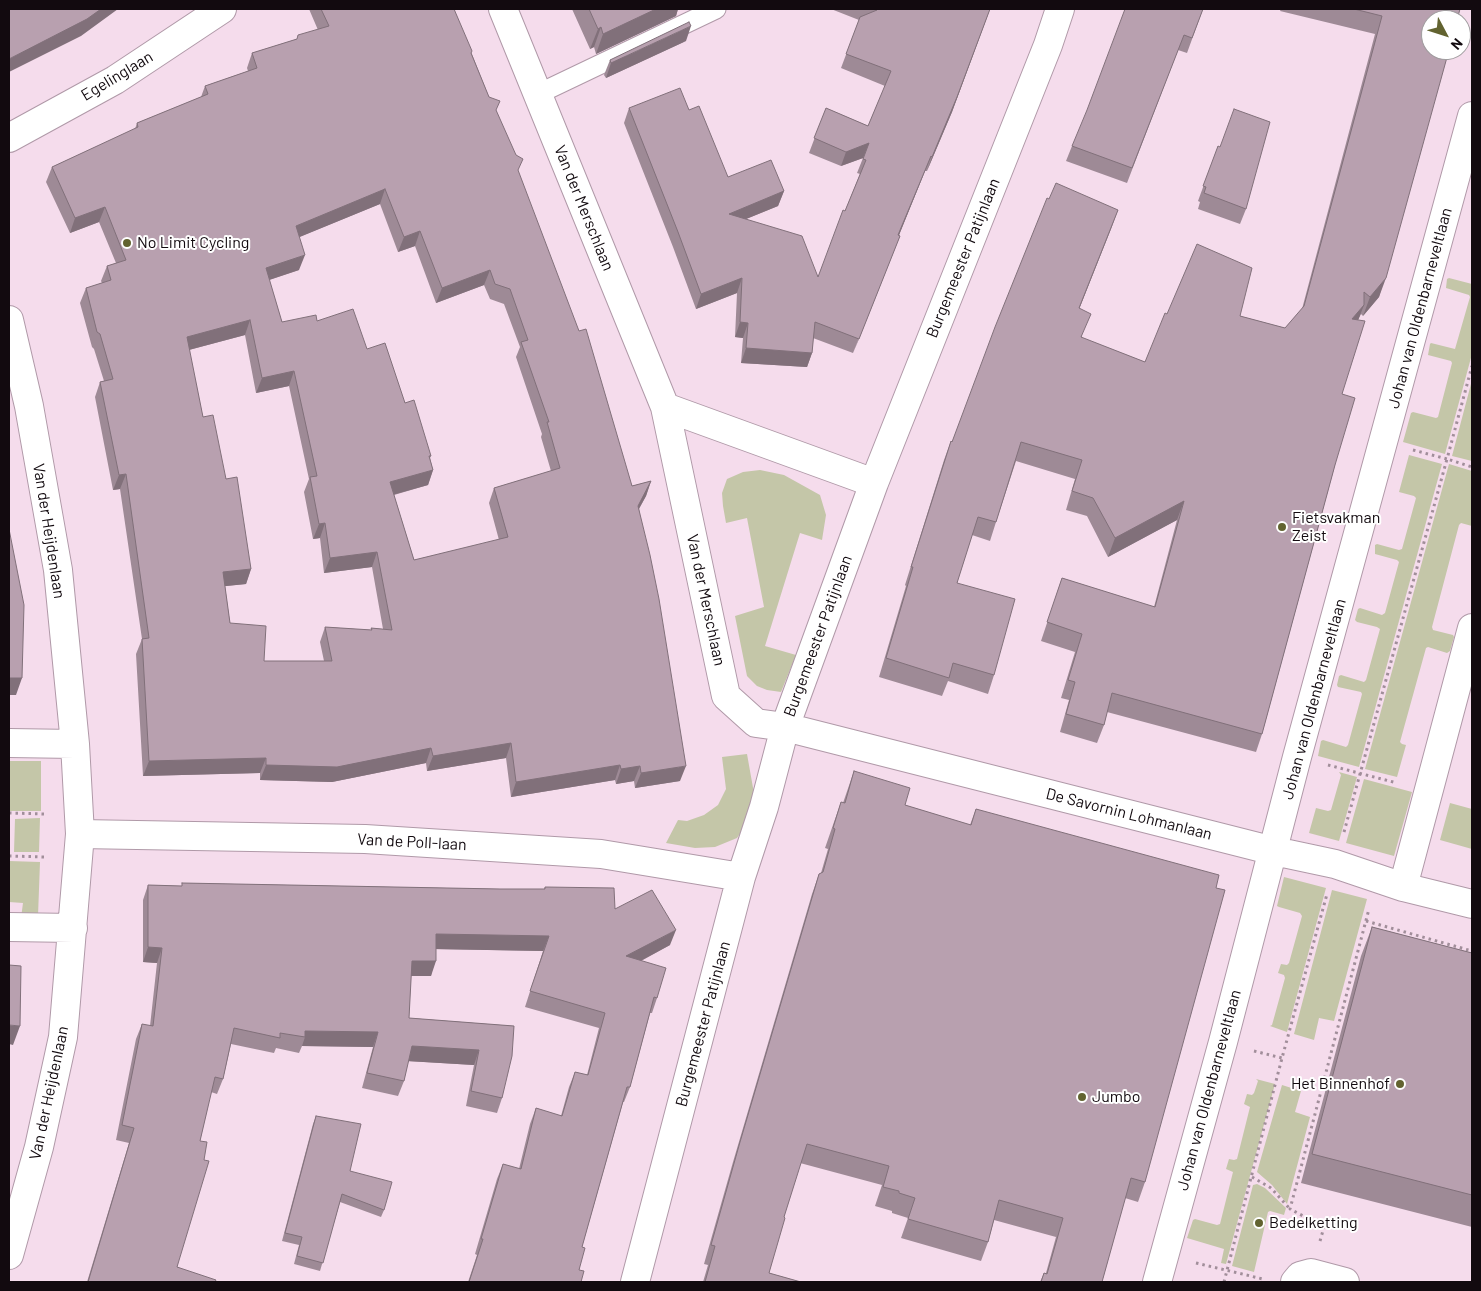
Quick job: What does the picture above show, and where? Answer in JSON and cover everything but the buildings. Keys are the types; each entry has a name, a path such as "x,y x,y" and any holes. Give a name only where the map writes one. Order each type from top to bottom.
{"street":[{"name":"Egelinglaan","path":"9,138 115,80 222,9"},
{"name":"Van der Merschlaan","path":"503,9 665,406 726,696 756,723 785,727"},
{"name":"Burgemeester Patijnlaan","path":"634,1282 741,877 764,807 785,727 874,483 1048,45 1060,9"},
{"name":"Johan van Oldenbarneveltlaan","path":"1157,1282 1221,1052 1297,757 1472,116"},
{"name":"Van der Heijdenlaan","path":"9,320 29,406 58,570 75,744 80,834 63,1037 39,1147 9,1255"},
{"path":"665,406 874,483"},
{"path":"1403,887 1472,628"},
{"name":"De Savornin Lohmanlaan","path":"785,727 1274,851 1335,864 1403,887 1472,904"},
{"path":"9,743 75,744"},
{"name":"Van de Poll-laan","path":"80,834 365,839 601,854 741,877"},
{"path":"9,927 73,928"},
{"path":"1292,1278 1345,1282"}],"lane":[{"path":"538,94 716,9"}],"path":[{"path":"1447,459 1472,366"},
{"path":"1297,757 1410,787 1430,788"},
{"path":"9,813 49,814"},
{"path":"9,856 47,857"},
{"path":"1290,1209 1374,890 1403,887"},
{"path":"1366,921 1472,951"},
{"path":"1164,1256 1292,1278 1324,1227 1290,1209 1271,1188 1252,1177"}],"green space":[{"path":"1447,279 1472,284 1472,354 1445,454 1403,442 1411,413 1438,417 1452,363 1451,361 1428,355 1430,344 1455,349 1470,297 1469,295 1446,288"},
{"path":"1472,380 1472,461 1452,456"},
{"path":"1409,455 1442,464 1359,767 1318,756 1321,741 1323,740 1346,747 1348,745 1362,694 1361,692 1338,687 1337,685 1341,675 1364,682 1366,680 1380,629 1355,620 1360,608 1382,615 1385,613 1399,562 1375,554 1375,545 1402,549 1416,498 1399,492"},
{"path":"1449,464 1472,471 1472,526 1461,523 1459,525 1432,627 1433,630 1453,635 1454,637 1450,651 1447,653 1426,648 1400,742 1406,745 1397,777 1365,769"},
{"path":"760,470 784,475 820,495 826,515 822,540 800,533 765,646 796,655 781,692 757,686 747,676 735,616 764,607 747,518 726,523 723,506 722,493 727,479 743,472"},
{"path":"747,754 755,799 750,819 737,838 715,847 695,848 666,843 678,820 687,821 704,815 718,805 726,789 722,757"},
{"path":"9,761 41,761 41,811 9,811"},
{"path":"1339,772 1357,777 1339,841 1309,833 1316,808 1331,810 1341,775"},
{"path":"1364,779 1412,792 1394,856 1346,843"},
{"path":"1450,803 1472,809 1472,849 1440,840"},
{"path":"40,818 39,852 14,852 15,819"},
{"path":"9,861 40,862 38,916 21,918 23,903 9,902"},
{"path":"1284,877 1326,888 1287,1032 1270,1026 1272,1025 1285,978 1284,975 1278,973 1281,964 1287,965 1289,963 1302,916 1300,913 1277,906"},
{"path":"1332,890 1367,899 1334,1021 1319,1018 1314,1040 1294,1034"},
{"path":"1256,1079 1275,1084 1226,1264 1221,1263 1224,1249 1187,1238 1195,1219 1217,1225 1220,1224 1233,1172 1226,1169 1229,1159 1237,1159 1250,1107 1244,1104 1247,1094 1252,1095 1254,1093 1258,1081"},
{"path":"1282,1085 1301,1091 1295,1112 1310,1117 1287,1204 1272,1185 1257,1172"},
{"path":"1257,1184 1265,1188 1286,1208 1284,1215 1268,1212 1254,1272 1232,1266 1253,1185"}],"place":[{"name":"No Limit Cycling","path":"127,243"},
{"name":"Fietsvakman Zeist","path":"1282,527"},
{"name":"Het Binnenhof","path":"1400,1084"},
{"name":"Jumbo","path":"1082,1097"},
{"name":"Bedelketting","path":"1259,1223"}]}
